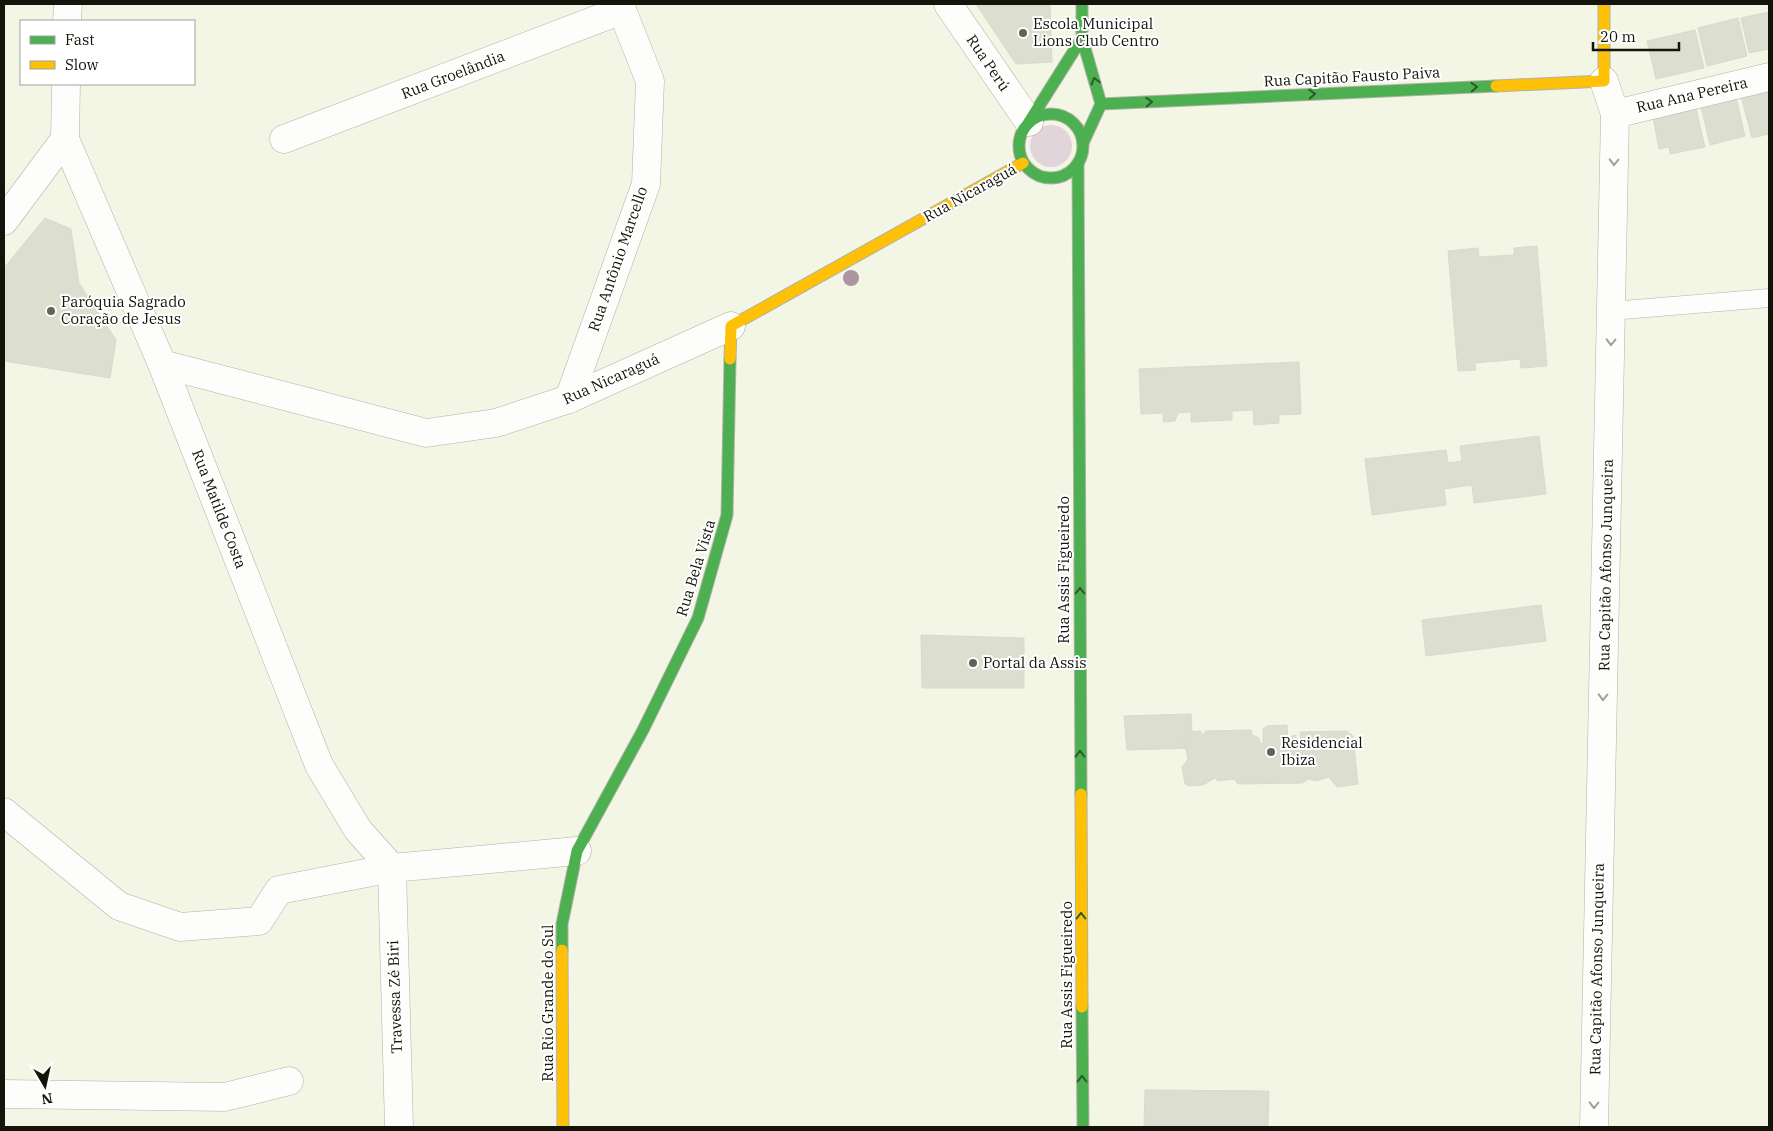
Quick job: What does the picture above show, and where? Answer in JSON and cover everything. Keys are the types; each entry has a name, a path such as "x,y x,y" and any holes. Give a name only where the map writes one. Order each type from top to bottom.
{"street":[{"path":"66,20 68,4"},
{"name":"Rua Perú","path":"948,4 1029,122"},
{"path":"1082,4 1082,38 1101,104 1083,143"},
{"name":"Rua Capitão Afonso Junqueira","path":"1594,1127 1615,114 1604,81 1604,4"},
{"name":"Rua Groelândia","path":"284,139 618,7"},
{"name":"Rua Antônio Marcello","path":"569,399 646,184 650,81 618,7"},
{"path":"1029,122 1047,114 1058,114 1067,118 1081,133 1083,143 1082,154 1072,170 1064,176 1046,178 1029,170 1023,163 1019,153 1019,142 1022,131 1082,38"},
{"name":"Rua Ana Pereira","path":"1615,114 1769,77"},
{"name":"Rua Capitão Fausto Paiva","path":"1101,104 1604,81"},
{"path":"4,221 65,139 66,85"},
{"name":"Rua Matilde Costa","path":"65,139 162,364 320,766 358,830 392,868"},
{"name":"Rua Nicaraguá","path":"162,364 426,433 496,423 569,399 731,326 1023,163"},
{"name":"Rua Assis Figueiredo","path":"1078,163 1082,1127"},
{"name":"Rua Bela Vista","path":"577,851 643,730 701,609 727,515 731,326"},
{"path":"4,812 119,906 180,927 259,921 279,890 392,868 577,851"},
{"name":"Rua Rio Grande do Sul","path":"563,1127 562,924 577,851"},
{"name":"Travessa Zé Biri","path":"392,868 399,1127"},
{"path":"4,1094 225,1097 289,1081"}],"lane":[{"path":"1611,311 1769,298"}],"shaded area":[{"path":"1047,125 1055,125 1066,131 1072,146 1066,161 1055,167 1047,167 1036,161 1030,150 1030,142 1036,131"}],"building":[{"name":"Escola Municipal Lions Club Centro","path":"976,4 1050,4 1052,62 1016,64"},
{"path":"1769,12 1769,49 1749,53 1741,18"},
{"path":"1738,18 1747,56 1707,66 1698,28"},
{"path":"1695,30 1704,68 1656,79 1647,41"},
{"path":"1769,89 1769,134 1752,138 1741,96"},
{"path":"1736,97 1745,136 1710,145 1701,106"},
{"path":"1696,108 1705,147 1670,154 1669,147 1659,149 1653,117"},
{"name":"Paróquia Sagrado Coração de Jesus","path":"45,218 71,229 79,283 116,340 110,378 4,361 4,268"},
{"path":"1537,246 1547,366 1521,368 1520,359 1475,363 1476,370 1458,371 1448,251 1478,248 1479,257 1514,255 1514,248"},
{"path":"1299,362 1301,414 1279,415 1279,423 1254,425 1253,410 1232,411 1232,420 1191,422 1191,412 1178,413 1175,421 1163,422 1163,413 1141,414 1139,369"},
{"path":"1539,436 1546,494 1474,503 1472,485 1444,489 1446,505 1372,515 1365,459 1446,450 1448,463 1462,461 1460,446"},
{"path":"1541,605 1546,641 1426,656 1422,620"},
{"name":"Portal da Assis","path":"921,635 1024,638 1024,688 922,688"},
{"path":"1191,714 1193,748 1127,750 1124,716"},
{"name":"Residencial Ibiza","path":"1287,725 1288,741 1292,736 1296,735 1295,745 1298,745 1301,740 1300,732 1347,731 1353,736 1358,784 1337,787 1329,777 1317,781 1309,779 1302,783 1238,784 1234,779 1218,781 1215,778 1203,785 1189,786 1185,784 1182,767 1188,759 1183,736 1189,732 1200,731 1203,735 1206,731 1251,730 1252,735 1259,738 1260,743 1263,744 1263,729 1267,726"},
{"path":"1145,1090 1269,1091 1268,1127 1144,1127"}],"traffic: fast":[{"path":"1082,4 1082,38"},
{"path":"1029,122 1082,38 1101,104 1083,143"},
{"path":"1101,104 1496,86"},
{"path":"1051,114 1063,116 1074,123 1081,134 1083,146 1081,158 1074,169 1063,176 1051,178 1039,176 1028,169 1021,158 1019,146 1021,134 1028,123 1039,116 1051,114"},
{"path":"1078,163 1081,794"},
{"path":"562,950 562,924 577,851 643,730 698,618 727,515 730,359"},
{"path":"1082,1007 1083,1127"}],"traffic: slow":[{"path":"1496,86 1604,81 1604,4"},
{"path":"730,359 731,326 1023,163"},
{"path":"1081,794 1082,1007"},
{"path":"562,950 563,1127"}],"place":[{"name":"Escola Municipal Lions Club Centro","path":"1023,33"},
{"name":"Paróquia Sagrado Coração de Jesus","path":"51,311"},
{"name":"Portal da Assis","path":"973,663"},
{"name":"Residencial Ibiza","path":"1271,752"}]}
